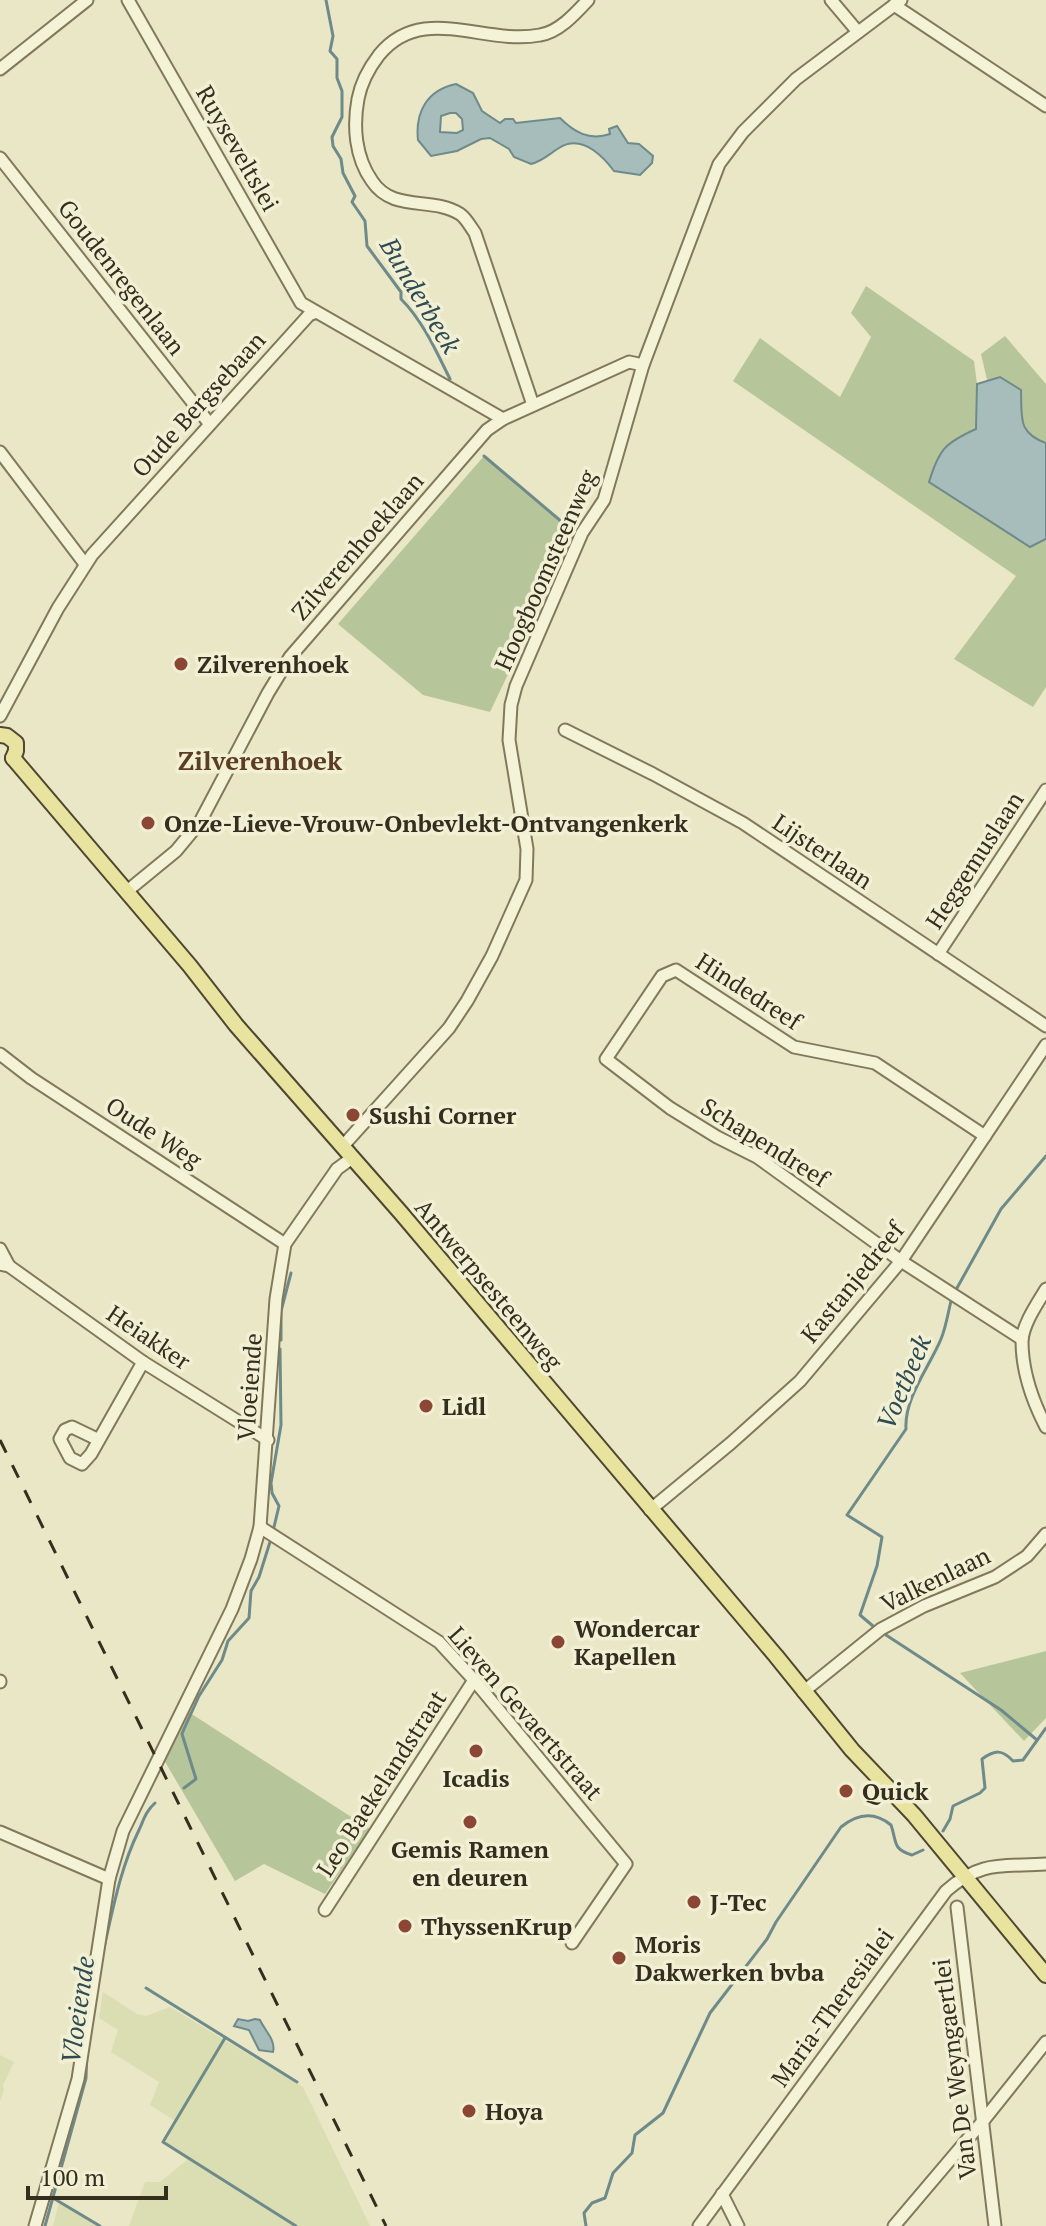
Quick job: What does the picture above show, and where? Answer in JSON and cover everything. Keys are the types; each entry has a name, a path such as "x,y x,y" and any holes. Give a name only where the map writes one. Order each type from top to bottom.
{"main road":[{"name":"Antwerpsesteenweg","path":"2,735 11,737 16,743 16,751 6,760 126,892 236,1025 776,1656 803,1692 933,1838 1046,1975"}],"street":[{"path":"0,69 87,0"},
{"name":"Ruyseveltslei","path":"128,0 301,303 314,313"},
{"path":"588,0 559,27 543,35 522,37 430,28 412,30 388,44 369,67 359,93 354,119 357,142 364,167 385,195 402,202 451,210 463,216 475,233 533,405 629,362 643,365"},
{"path":"831,0 858,32"},
{"path":"897,3 1046,106"},
{"name":"Hoogboomsteenweg","path":"347,1152 449,1028 492,956 526,880 527,849 509,740 511,705 519,676 582,533 604,500 643,365 719,164 743,132 796,79 897,3"},
{"name":"Goudenregenlaan","path":"0,158 209,423"},
{"path":"314,313 503,419"},
{"name":"Oude Bergsebaan","path":"2,735 2,714 85,564 209,423 314,313"},
{"name":"Zilverenhoeklaan","path":"126,892 176,851 200,822 290,657 487,430 533,405"},
{"path":"0,452 85,564"},
{"name":"Lijsterlaan","path":"565,730 743,823 1046,1026"},
{"name":"Heggemuslaan","path":"938,954 1046,790"},
{"name":"Hindedreef","path":"606,1059 662,976 676,970 794,1047 875,1063 985,1136"},
{"name":"Kastanjedreef","path":"650,1510 800,1381 901,1261 1046,1045"},
{"name":"Oude Weg","path":"0,1054 31,1078 285,1244"},
{"name":"Schapendreef","path":"606,1059 681,1115 757,1157 901,1261 1022,1339"},
{"name":"Vloeiende","path":"35,2226 78,2079 109,1879 123,1831 232,1609 260,1527 276,1299 285,1244 347,1152"},
{"name":"Heiakker","path":"0,1249 4,1265 143,1362 268,1440"},
{"path":"1046,1289 1022,1339 1032,1399 1046,1427"},
{"path":"99,1440 143,1362"},
{"name":"Lieven Gevaertstraat","path":"260,1527 439,1642 626,1864 572,1943"},
{"name":"Valkenlaan","path":"803,1692 881,1629 924,1606 995,1577 1027,1556 1046,1534"},
{"name":"Leo Baekelandstraat","path":"325,1910 474,1680"},
{"path":"0,1832 109,1879"},
{"path":"963,1876 980,1868 1046,1864"},
{"name":"Maria-Theresialei","path":"699,2226 895,1957 946,1891 963,1876"},
{"name":"Van De Weyngaertlei","path":"957,1907 995,2226"},
{"path":"894,2226 1046,2042"},
{"path":"722,2194 738,2226"}],"green space":[{"path":"866,286 974,361 976,429 959,437 1030,547 1046,539 1046,687 1033,707 954,659 1016,576 733,381 760,338 840,397 871,337 851,313"},
{"path":"1005,336 1046,384 1046,443 1032,439 1014,401 988,384 981,354"},
{"path":"484,456 575,533 490,712 423,695 338,624"},
{"path":"1046,1651 1046,1718 1024,1741 960,1673"},
{"path":"187,1711 370,1829 325,1894 264,1864 235,1881 164,1760"},
{"path":"103,1992 137,2014 146,2016 170,2007 303,2087 370,2226 129,2226 145,2182 160,2182 187,2160 165,2141 177,2122 150,2105 159,2082 111,2052 118,2030 99,2018"},
{"path":"0,2055 14,2062 3,2085 0,2101"},
{"path":"59,2202 100,2226 53,2226"}],"water":[{"path":"456,84 473,93 482,111 500,123 505,119 513,119 516,123 560,118 576,131 589,136 610,134 609,129 617,126 628,143 639,144 653,156 652,163 640,175 614,171 597,153 575,143 567,144 531,164 514,157 509,149 490,138 457,151 431,156 418,140 419,120 430,97","holes":["456,113 462,119 463,130 457,133 440,132 441,116"]},
{"path":"1000,377 1021,390 1026,429 1046,443 1046,539 1030,547 929,482 945,448 976,429 977,384"},
{"path":"238,2019 260,2020 270,2036 273,2052 259,2050 249,2030 234,2026"}],"waterway":[{"name":"Bunderbeek","path":"326,0 333,36 330,51 337,59 337,78 342,91 342,117 332,137 333,146 355,196 352,202 365,221 367,246 401,292 401,299 422,327 450,379"},
{"name":"Bunderbeek","path":"484,456 575,533"},
{"name":"Voetbeek","path":"957,1288 1001,1209 1046,1156"},
{"name":"Vloeiende","path":"281,1340 281,1311 291,1273"},
{"name":"Voetbeek","path":"873,1626 860,1615 877,1566 882,1537 847,1515 906,1429 909,1406 941,1339 951,1301"},
{"name":"Vloeiende","path":"274,1527 279,1506 271,1483 281,1425 280,1349"},
{"name":"Vloeiende","path":"184,1788 196,1779 182,1734 199,1696 222,1660 228,1641 249,1618 251,1591 270,1542"},
{"name":"Voetbeek","path":"886,1635 1001,1710 1037,1740"},
{"path":"943,1831 953,1806 985,1788 982,1759 998,1752 1013,1761 1023,1760 1046,1728"},
{"name":"Vloeiende","path":"103,1952 127,1859 146,1815 155,1803"},
{"path":"586,2226 584,2213 592,2203 605,2198 613,2173 632,2153 635,2135 663,2113 710,2013 767,1939 841,1827 853,1819 872,1816 891,1825 896,1844 901,1850 912,1855 923,1850"},
{"path":"146,1988 297,2082"},
{"path":"225,2038 163,2142 296,2226"},
{"name":"Vloeiende","path":"45,2226 86,2078 87,2050"},
{"path":"53,2198 100,2226"}],"railway":[{"path":"0,1440 386,2226"}],"place":[{"name":"Zilverenhoek","path":"181,664"},
{"name":"Onze-Lieve-Vrouw-Onbevlekt-Ontvangenkerk","path":"148,823"},
{"name":"Sushi Corner","path":"353,1115"},
{"name":"Lidl","path":"426,1406"},
{"name":"Wondercar Kapellen","path":"558,1642"},
{"name":"Icadis","path":"476,1751"},
{"name":"Quick","path":"846,1791"},
{"name":"Gemis Ramen en deuren","path":"470,1822"},
{"name":"J-Tec","path":"694,1902"},
{"name":"ThyssenKrup","path":"405,1926"},
{"name":"Moris Dakwerken bvba","path":"619,1958"},
{"name":"Hoya","path":"469,2111"}],"district":[{"name":"Zilverenhoek","path":"260,760"}]}
